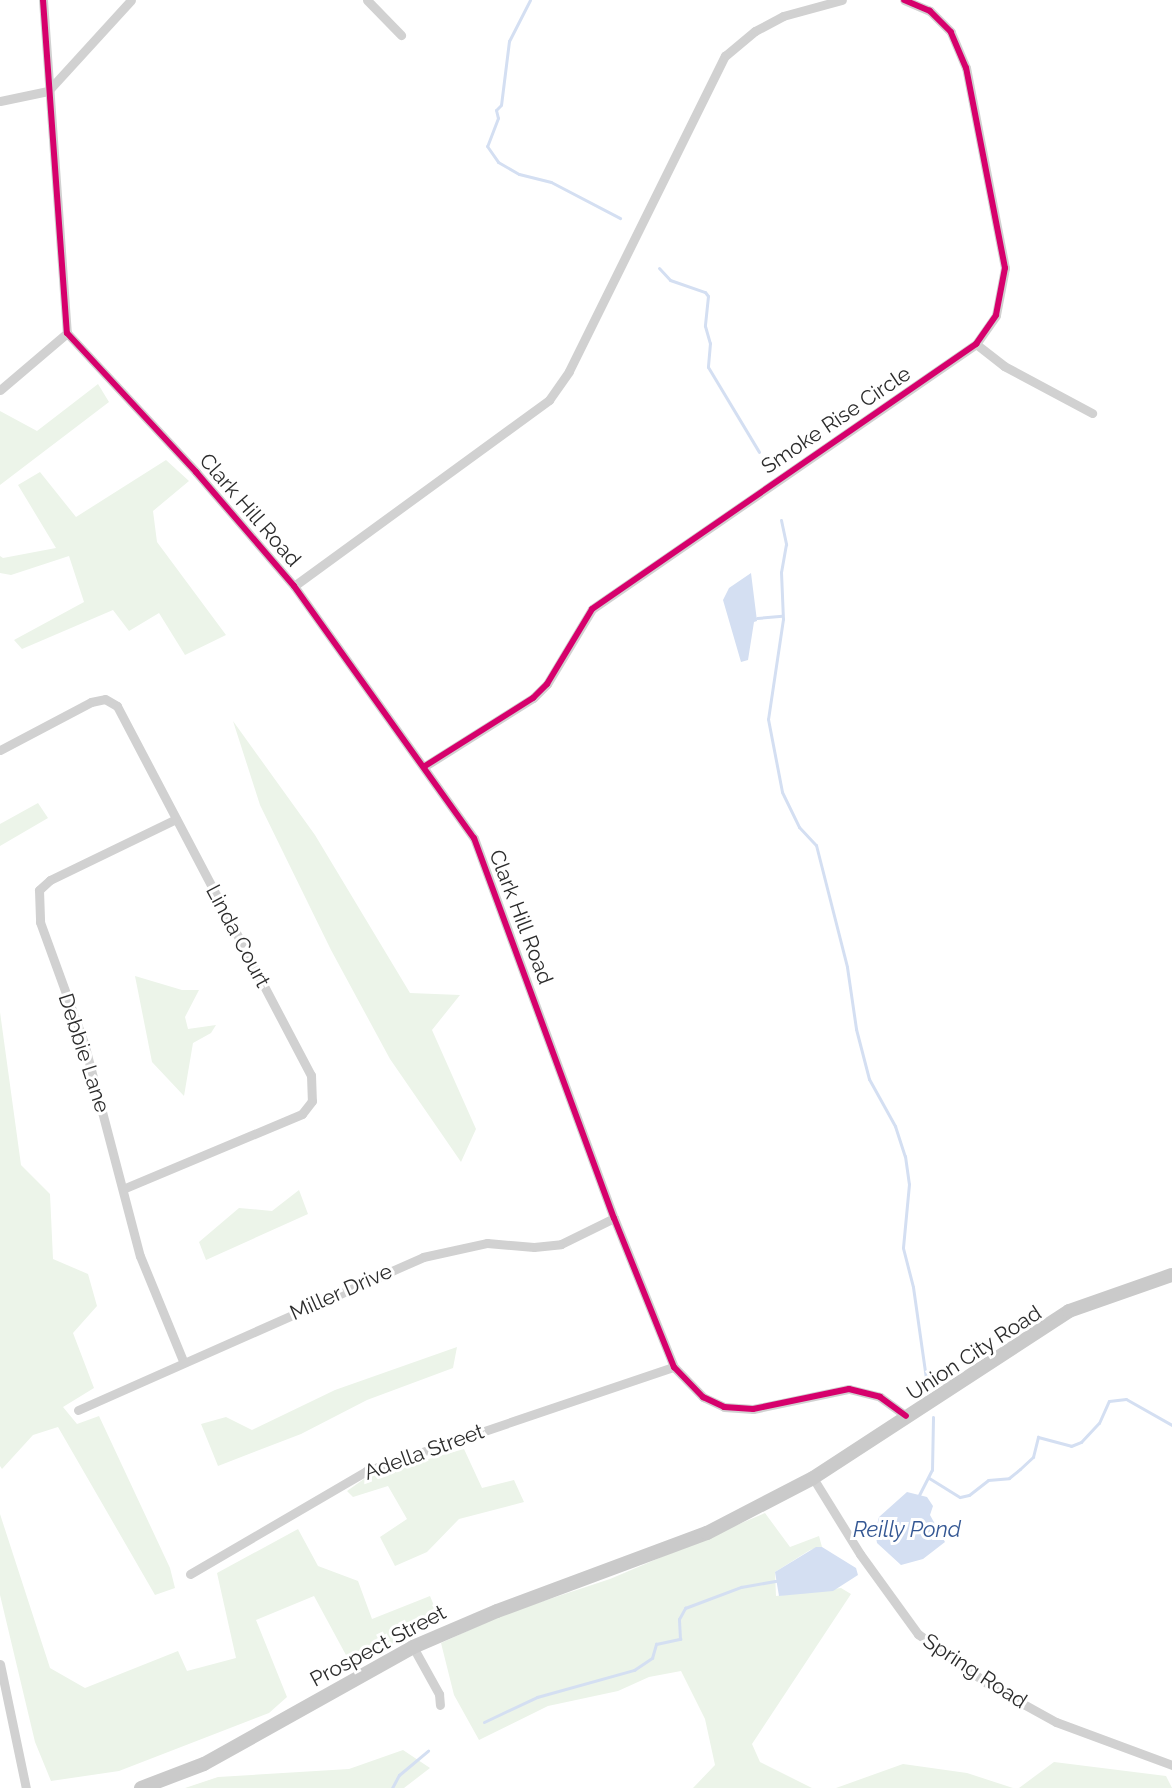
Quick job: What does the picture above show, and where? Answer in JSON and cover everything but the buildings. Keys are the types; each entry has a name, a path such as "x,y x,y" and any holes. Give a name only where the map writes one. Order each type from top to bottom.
{"main road":[{"name":"Union City Road","path":"642,1559 707,1533 813,1478 1069,1311 1172,1275"},
{"name":"Prospect Street","path":"141,1788 204,1764 413,1647 497,1611 642,1559"}],"street":[{"path":"0,390 67,333 43,0"},
{"path":"0,101 48,91 131,0"},
{"path":"367,0 401,35"},
{"path":"294,586 549,400 569,371 725,57 755,31 783,16 842,0"},
{"name":"Smoke Rise Circle","path":"425,766 533,698 548,684 592,609 976,344 996,315 1005,268 966,68 951,32 930,11 904,0"},
{"name":"Clark Hill Road","path":"67,333 196,472 294,586 425,766 474,838 614,1218 674,1367 703,1397 724,1407 753,1409 849,1389 880,1398 906,1416"},
{"path":"976,344 1004,366 1092,413"},
{"name":"Linda Court","path":"0,750 91,702 105,699 127,719 176,819 311,1075 312,1101 302,1114 125,1188"},
{"name":"Debbie Lane","path":"176,819 50,880 39,890 40,922 84,1044 125,1188 140,1256 183,1361"},
{"name":"Miller Drive","path":"78,1410 183,1361 423,1257 487,1244 534,1247 561,1244 614,1218"},
{"name":"Adella Street","path":"190,1574 366,1471 674,1367"},
{"name":"Spring Road","path":"813,1478 860,1554 918,1634 991,1686 1056,1722 1172,1765"},
{"path":"413,1647 439,1694 440,1705"},
{"path":"0,1664 26,1788"}],"shaded area":[{"path":"98,384 109,402 0,485 0,411 37,431"},
{"path":"166,460 189,481 153,511 157,542 226,635 185,655 159,613 129,631 113,610 22,649 14,640 84,602 69,556 11,575 0,573 0,556 3,558 56,548 18,485 40,472 76,517"},
{"path":"233,721 315,835 410,993 460,995 432,1030 476,1129 461,1162 390,1059 331,950 260,805"},
{"path":"38,803 48,818 0,846 0,824"},
{"path":"135,976 182,990 199,990 185,1017 188,1029 216,1025 211,1033 193,1043 184,1096 152,1062"},
{"path":"0,1012 21,1165 50,1194 53,1259 88,1274 97,1306 73,1333 94,1388 63,1407 77,1424 99,1416 170,1568 175,1588 155,1595 58,1427 33,1435 2,1469 0,1466"},
{"path":"299,1190 308,1214 206,1260 199,1242 239,1208 272,1211"},
{"path":"457,1347 453,1368 367,1400 301,1434 218,1466 201,1424 226,1417 252,1430 335,1390"},
{"path":"464,1449 482,1488 514,1480 524,1502 459,1519 427,1552 395,1566 380,1537 407,1519 388,1486 353,1497 347,1491 368,1476"},
{"path":"765,1513 790,1547 819,1536 822,1547 810,1550 775,1572 776,1596 841,1588 851,1594 752,1744 760,1762 812,1788 693,1788 715,1765 705,1719 681,1671 649,1677 618,1691 548,1706 479,1740 454,1695 441,1643 507,1613 610,1579"},
{"path":"0,1514 50,1668 85,1688 178,1651 187,1671 236,1658 217,1573 298,1529 318,1566 358,1581 372,1619 430,1596 440,1620 353,1668 314,1596 256,1620 287,1697 269,1713 119,1771 51,1781 35,1742 0,1595"},
{"path":"403,1750 430,1768 404,1788 185,1788 218,1777 349,1769"},
{"path":"1054,1762 1166,1776 1172,1788 1019,1788"},
{"path":"903,1764 967,1773 1013,1788 836,1788"}],"water":[{"path":"751,573 757,621 754,622 748,660 741,662 723,600 729,588"},
{"name":"Reilly Pond","path":"907,1492 927,1497 933,1506 930,1515 945,1542 923,1559 901,1565 877,1543 875,1532 879,1517"},
{"path":"816,1547 822,1547 856,1568 858,1575 833,1591 779,1596 775,1572"}],"waterway":[{"path":"530,0 509,41 501,105 496,110 498,118 487,146 498,162 519,174 551,182 620,218"},
{"path":"659,268 670,280 705,292 708,296 705,326 710,343 708,367 759,452"},
{"path":"781,520 786,544 781,572 783,619 768,719 782,792 799,827 816,845 847,967 856,1029 869,1079 895,1126 905,1156 909,1184 903,1248 913,1287 927,1385"},
{"path":"757,618 782,616"},
{"path":"929,1478 960,1497 969,1495 988,1480 1009,1478 1033,1457 1038,1437 1071,1446 1081,1442 1099,1423 1109,1401 1126,1399 1172,1425"},
{"path":"918,1497 932,1470 933,1417"},
{"path":"484,1722 537,1697 634,1670 652,1658 656,1644 680,1639 679,1619 685,1608 741,1587 779,1580"},
{"path":"392,1788 399,1775 428,1751"}],"cycle path":[{"path":"43,0 67,333 196,472 294,586 474,838 614,1218 674,1367 703,1397 724,1407 753,1409 849,1389 880,1397 906,1416"},
{"path":"425,766 533,698 547,684 592,609 976,344 996,315 1005,268 966,68 951,32 930,11 904,0"}]}
